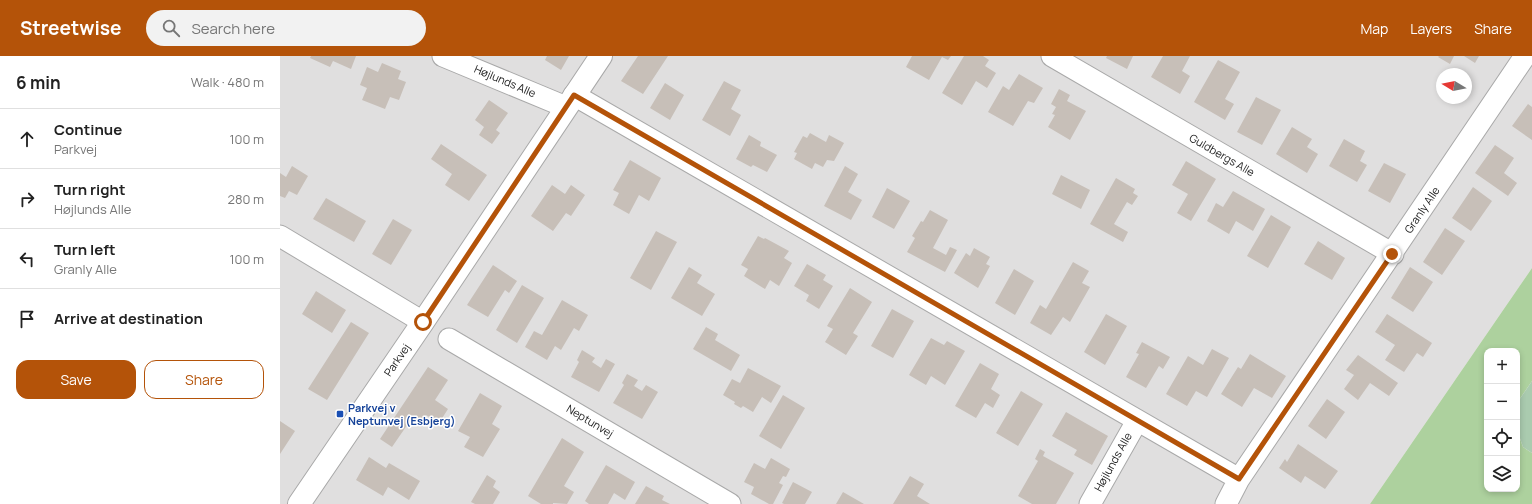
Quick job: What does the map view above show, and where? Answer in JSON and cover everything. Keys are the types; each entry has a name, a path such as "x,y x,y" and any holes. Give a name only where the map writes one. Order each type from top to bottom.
{"street":[{"name":"Højlunds Alle","path":"443,56 570,101 1239,479"},
{"name":"Parkvej","path":"299,504 601,56"},
{"name":"Guldbergs Alle","path":"1052,56 1392,254"},
{"name":"Granly Alle","path":"1226,504 1239,479 1525,56"},
{"path":"281,237 423,322"},
{"name":"Neptunvej","path":"450,339 730,504"},
{"name":"Højlunds Alle","path":"1090,504 1137,420"}],"shaded area":[{"path":"280,56 1532,56 1532,268 1370,504 280,504"}],"green space":[{"path":"1532,268 1532,381 1520,399 1520,348 1484,348 1484,492 1520,492 1520,438 1523,447 1532,453 1532,504 1370,504"},
{"path":"1532,381 1532,453 1523,447 1520,438 1520,399"}],"building":[{"path":"311,56 356,56 351,69 333,61 330,67 310,58"},
{"path":"547,56 569,56 561,70 545,60"},
{"path":"638,56 668,56 643,94 621,81"},
{"path":"912,56 951,56 948,60 942,57 929,80 906,67"},
{"path":"964,56 983,56 989,60 985,66 996,73 987,88 976,81 962,105 942,93"},
{"path":"1107,56 1133,56 1127,69 1106,58"},
{"path":"1163,56 1190,56 1182,71 1190,76 1180,94 1151,77"},
{"path":"1454,56 1450,64 1438,57"},
{"path":"1464,56 1479,56 1475,63"},
{"path":"1218,60 1240,72 1225,99 1234,104 1225,120 1194,102"},
{"path":"382,63 401,71 398,79 406,82 399,100 390,97 385,109 362,100 367,88 360,85 367,67 378,72"},
{"path":"1019,74 1043,88 1034,103 1028,101 1013,126 988,112 1003,86 1009,90"},
{"path":"724,81 741,90 731,109 741,115 730,136 702,120"},
{"path":"665,83 684,95 670,120 650,108"},
{"path":"1059,89 1070,95 1067,101 1086,111 1070,140 1048,127 1055,115 1052,114 1056,107 1051,104"},
{"path":"1256,97 1281,110 1262,145 1237,132"},
{"path":"489,100 508,113 496,130 500,133 492,144 479,135 484,127 475,120"},
{"path":"1528,104 1532,107 1532,140 1512,126"},
{"path":"1292,127 1312,139 1307,147 1318,154 1307,173 1276,154"},
{"path":"810,133 826,142 829,135 844,143 834,161 827,160 823,167 815,163 812,169 794,159 797,153 794,152 803,136 807,138"},
{"path":"749,135 761,142 760,146 777,155 767,172 753,165 751,167 736,159"},
{"path":"1344,139 1365,151 1360,161 1367,165 1357,182 1329,166"},
{"path":"441,144 487,175 469,201 445,185 452,174 431,159"},
{"path":"1495,145 1514,158 1504,173 1517,183 1508,196 1475,173"},
{"path":"630,160 661,178 649,201 639,195 629,214 613,205 619,193 613,190"},
{"path":"1186,161 1216,179 1191,221 1177,213 1188,194 1172,185"},
{"path":"1384,163 1406,174 1390,203 1368,191"},
{"path":"292,166 308,176 297,195 289,191 285,198 280,196 280,173 286,177"},
{"path":"845,166 858,174 848,192 862,200 851,220 824,206"},
{"path":"1061,175 1090,190 1081,209 1052,194"},
{"path":"1116,178 1135,189 1133,193 1138,196 1132,205 1127,202 1114,224 1128,232 1123,242 1090,224"},
{"path":"552,185 565,194 571,185 585,195 571,216 566,213 553,231 531,216"},
{"path":"1473,187 1492,201 1471,231 1452,218"},
{"path":"887,188 910,201 894,229 872,217"},
{"path":"1233,191 1265,209 1253,231 1236,221 1229,234 1207,221 1216,203 1223,207"},
{"path":"326,198 366,221 354,242 313,219"},
{"path":"930,210 948,220 933,248 946,255 950,247 957,250 945,272 907,252 915,238 912,236"},
{"path":"1271,215 1291,227 1268,268 1247,256"},
{"path":"393,219 412,230 391,265 372,254"},
{"path":"1445,228 1465,241 1442,275 1423,262"},
{"path":"656,231 677,242 651,290 630,278"},
{"path":"758,236 764,239 765,238 789,251 784,258 792,263 779,286 770,280 765,289 744,276 748,269 741,265"},
{"path":"1318,241 1345,258 1332,280 1304,264"},
{"path":"974,248 990,257 986,264 990,266 978,288 954,273 966,253 970,256"},
{"path":"1073,262 1089,271 1082,283 1090,287 1070,322 1063,317 1051,335 1030,323 1040,305 1046,309"},
{"path":"807,264 826,275 823,280 833,286 819,309 806,301 809,295 794,286"},
{"path":"493,265 517,281 509,293 505,290 488,317 467,305"},
{"path":"689,267 702,275 697,283 715,294 702,316 671,298"},
{"path":"1410,267 1433,282 1413,312 1391,298"},
{"path":"1014,269 1034,281 1015,315 995,303"},
{"path":"522,285 544,298 517,343 496,330"},
{"path":"850,288 872,302 853,333 858,336 846,355 825,342 833,329 827,326"},
{"path":"316,291 346,310 332,333 302,314"},
{"path":"562,300 588,315 579,331 574,328 561,350 555,346 547,360 525,347 534,331 542,335"},
{"path":"892,309 914,321 893,358 871,346"},
{"path":"1106,314 1127,326 1105,365 1084,352"},
{"path":"1387,314 1432,343 1423,357 1417,353 1404,372 1385,360 1395,345 1375,332"},
{"path":"351,322 369,333 327,400 308,389"},
{"path":"706,327 718,334 715,340 740,355 731,371 693,349"},
{"path":"931,338 944,345 947,341 965,351 945,385 931,376 926,385 909,375"},
{"path":"1142,342 1170,357 1163,369 1159,366 1146,388 1126,377 1139,354 1136,353"},
{"path":"1212,349 1229,358 1207,397 1196,391 1187,406 1166,394 1188,356 1203,365"},
{"path":"582,350 595,358 592,362 601,368 606,359 615,364 599,392 571,377 579,362 577,360"},
{"path":"1250,354 1286,376 1272,398 1254,388 1242,407 1221,394 1238,367 1241,369"},
{"path":"1358,355 1398,383 1389,396 1370,383 1358,400 1344,389 1354,375 1346,370"},
{"path":"980,363 999,374 991,389 1000,395 993,408 985,403 976,418 955,406"},
{"path":"428,367 448,380 435,400 448,409 439,423 426,415 420,423 412,418 392,447 380,439"},
{"path":"748,368 781,386 771,403 762,397 753,412 743,406 741,408 734,404 735,402 723,395 732,379 740,383"},
{"path":"627,374 638,380 634,386 642,391 646,385 658,392 642,419 613,403 624,385 622,383"},
{"path":"1021,391 1043,404 1018,446 996,433"},
{"path":"480,393 502,406 492,424 500,429 483,457 464,447 470,437 458,431"},
{"path":"783,395 805,408 781,449 759,436"},
{"path":"1327,399 1345,412 1326,439 1308,426"},
{"path":"1066,412 1108,436 1092,465 1074,455 1077,450 1052,436"},
{"path":"280,421 295,431 280,454"},
{"path":"562,438 584,452 564,486 574,492 567,504 541,504 528,496"},
{"path":"1298,444 1338,471 1325,489 1305,476 1301,483 1279,468 1285,459 1287,462"},
{"path":"1040,449 1045,452 1043,456 1074,473 1056,504 1032,504 1018,496 1038,461 1035,459"},
{"path":"369,457 386,468 389,463 420,481 409,500 388,487 383,496 356,480"},
{"path":"771,458 790,469 786,477 783,476 779,483 783,485 773,504 769,504 751,494 754,487 744,482 754,463 765,469"},
{"path":"606,465 635,482 625,500 614,493 608,504 589,504 585,501"},
{"path":"487,475 496,481 493,487 500,492 493,504 475,504 471,502"},
{"path":"910,476 924,484 917,496 930,504 893,504"},
{"path":"793,482 812,492 805,504 782,503"},
{"path":"646,486 664,496 662,500 670,504 635,504"},
{"path":"843,492 864,504 836,504"}],"place":[{"name":"Parkvej v Neptunvej (Esbjerg)","path":"340,414"}],"route":[{"path":"423,322 574,95 1239,479 1392,254"}]}
